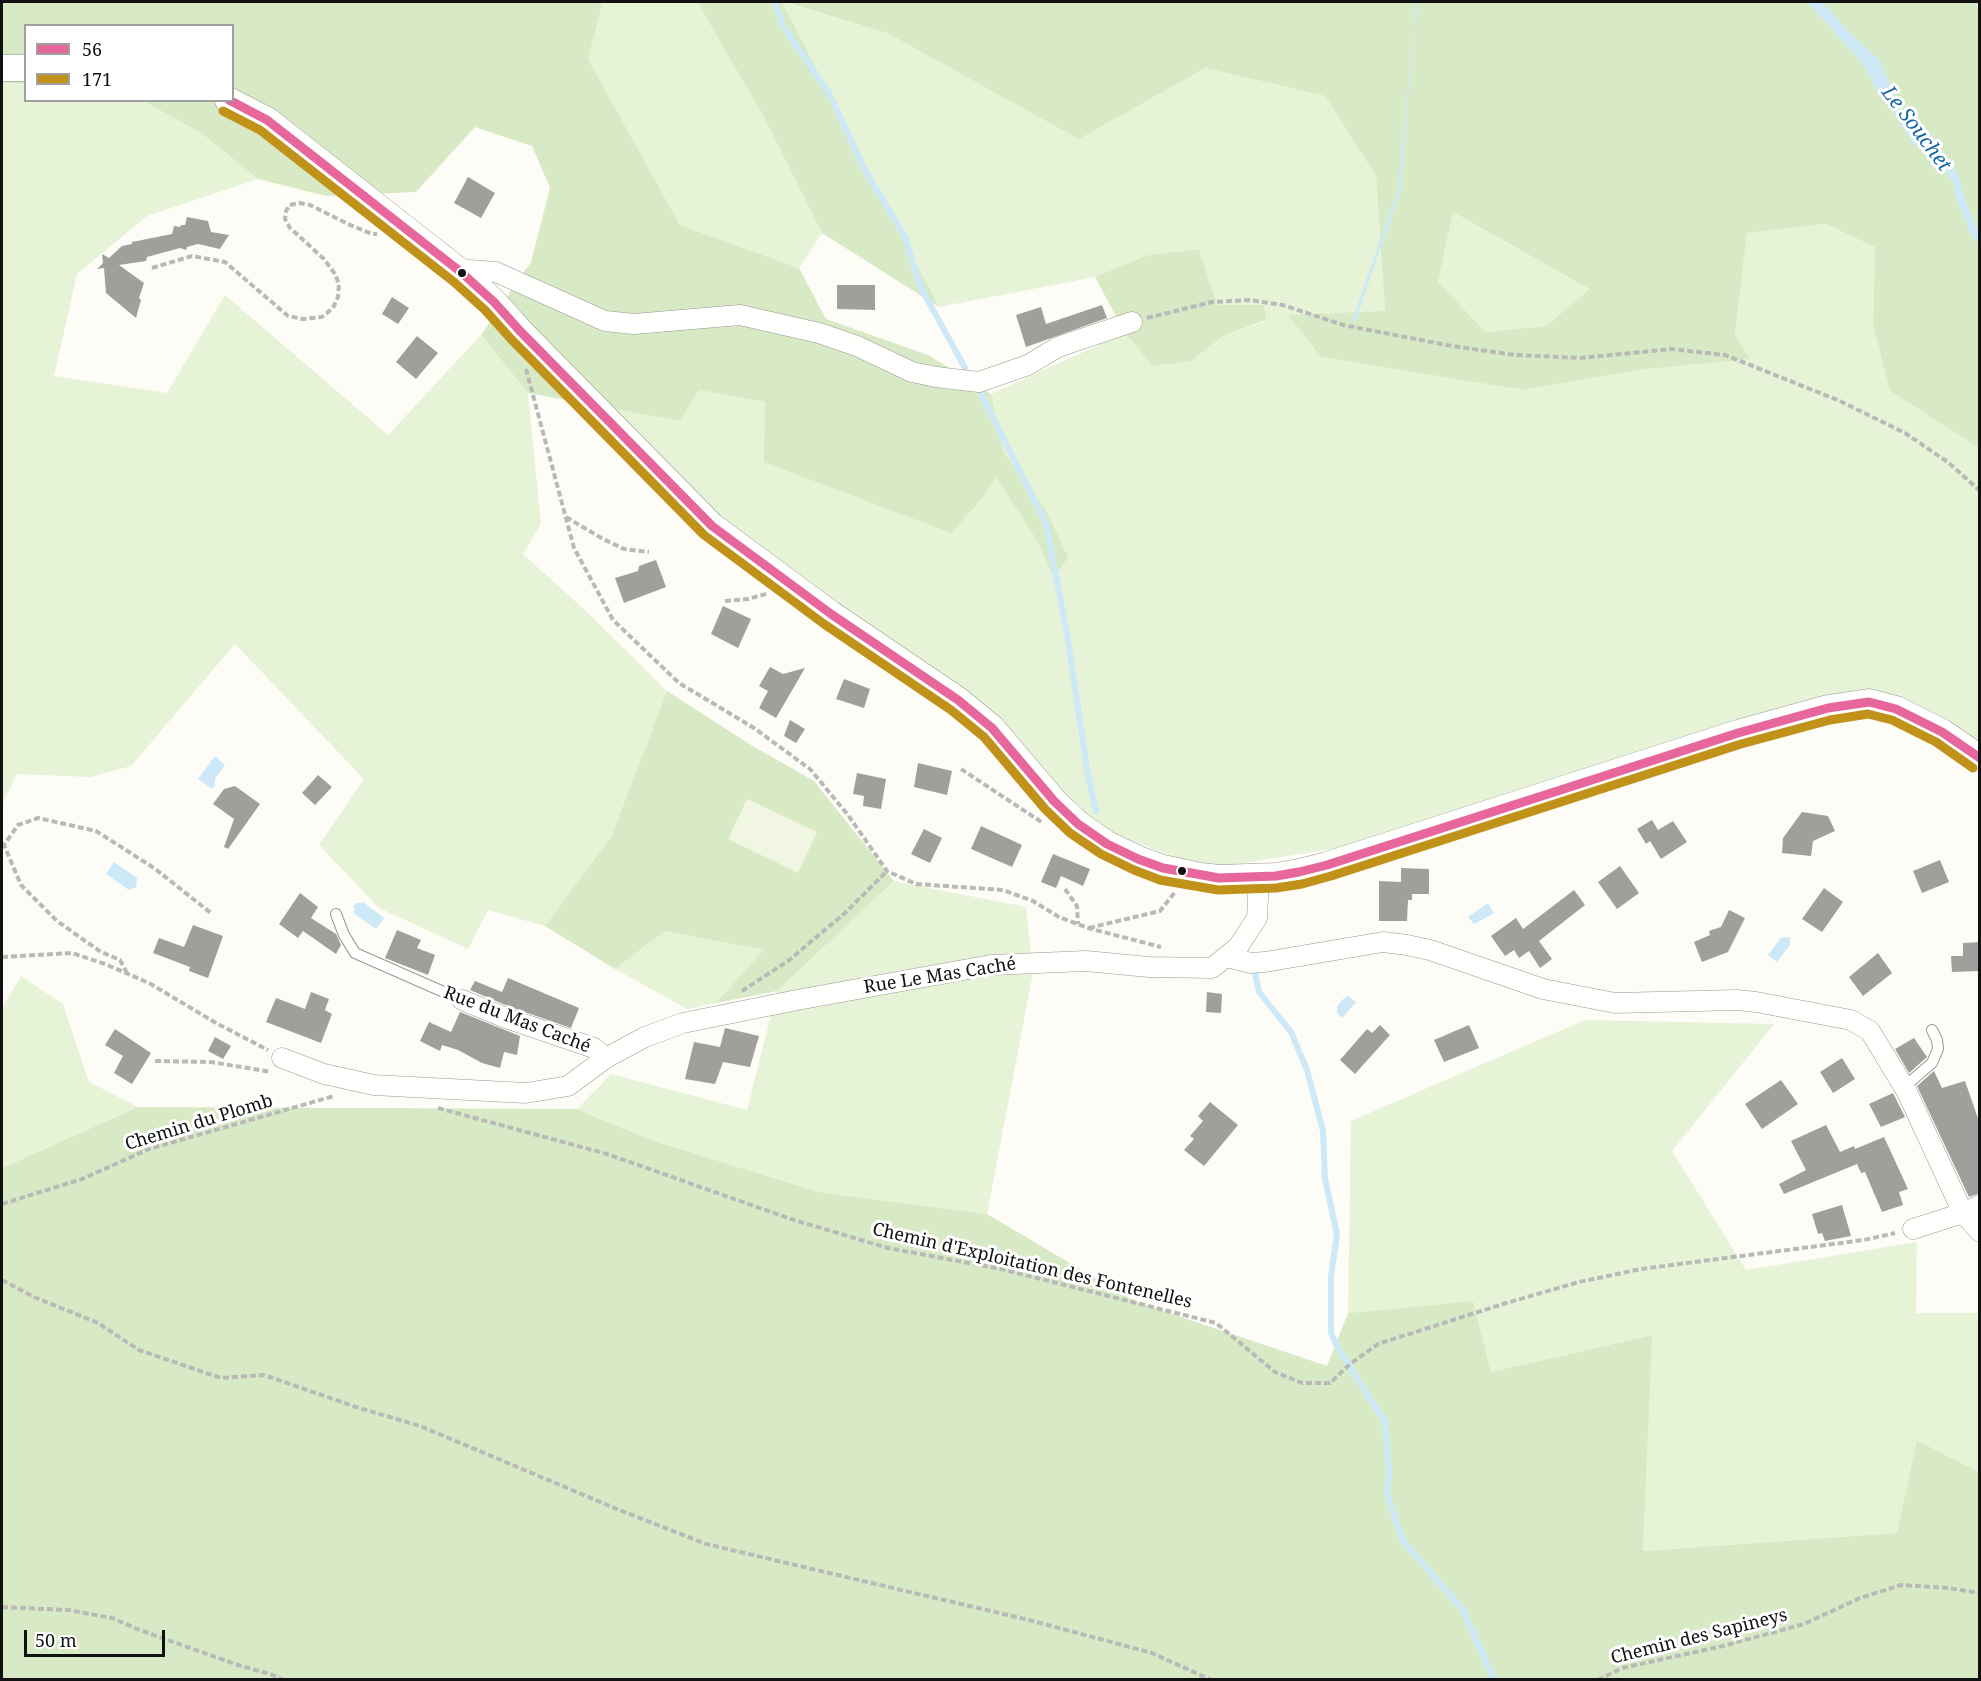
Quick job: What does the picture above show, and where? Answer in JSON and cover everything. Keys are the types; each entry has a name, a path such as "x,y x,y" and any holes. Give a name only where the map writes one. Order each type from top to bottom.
{"street":[{"path":"2,68 24,68"},
{"path":"232,102 267,120 462,273 494,302 712,526 831,614 958,700 992,728 1054,801 1073,819 1107,844 1155,865 1188,874 1219,878 1288,874 1327,865 1738,734 1828,708 1869,702 1896,709 1942,732 1980,758"},
{"path":"462,273 469,270 496,272 605,321 634,324 740,315 819,333 857,346 912,372 936,378 979,382 1028,365 1058,346 1132,322"},
{"name":"Rue Le Mas Caché","path":"606,1058 645,1037 682,1023 991,965 1086,961 1149,967 1212,968 1238,947 1257,918 1259,877"},
{"path":"1227,957 1251,963 1265,962 1383,942 1430,951 1543,989 1615,1003 1737,1000 1851,1020 1870,1031 1904,1087 1971,1209 1980,1232"},
{"name":"Rue du Mas Caché","path":"281,1066 374,1085 526,1093 568,1086 606,1058 594,1048 506,1018 462,1000"},
{"path":"1913,1229 1971,1209"}],"lane":[{"name":"Rue du Mas Caché","path":"336,914 344,935 355,953 462,1000"},
{"path":"1904,1087 1932,1063 1938,1049 1932,1030"}],"path":[{"path":"152,268 192,256 225,262 288,316 303,319 322,316 333,308 338,297 339,284 324,259 290,228 285,219 290,205 298,203 310,205 372,234 386,235 406,229"},
{"path":"1132,322 1212,302 1249,300 1283,305 1343,325 1452,346 1515,355 1581,358 1672,349 1725,355 1840,401 1905,433 1949,463 1980,491"},
{"path":"520,331 518,340 574,548 613,621 678,683 754,728 810,769 848,815 887,871 916,884 1003,891 1033,901 1059,917 1088,928 1148,945 1171,948"},
{"path":"566,517 624,549 649,552"},
{"path":"725,601 748,599 766,594 787,582"},
{"path":"961,769 1045,824 1057,825 1073,819"},
{"path":"126,973 120,960 101,952 57,921 21,885 4,845 18,825 38,818 96,831 154,868 210,913"},
{"path":"712,1016 720,1006 788,962 845,913 887,871"},
{"path":"1088,928 1160,911 1188,874"},
{"path":"1065,888 1077,906 1078,924"},
{"path":"2,957 72,953 126,973 149,983 216,1023 281,1066"},
{"path":"155,1061 211,1062 249,1067 281,1066"},
{"name":"Chemin du Plomb","path":"2,1204 82,1179 149,1149 340,1095"},
{"name":"Chemin d'Exploitation des Fontenelles","path":"433,1107 607,1154 794,1220 888,1248 1001,1269 1216,1323 1275,1372 1302,1383 1330,1383 1350,1364 1378,1344 1579,1282 1641,1269 1864,1240 1913,1229"},
{"path":"2,1280 34,1297 98,1323 139,1350 221,1378 264,1375 356,1407 420,1426 706,1544 1029,1620 1152,1653 1211,1680"},
{"name":"Chemin des Sapineys","path":"1598,1680 1605,1674 1622,1668 1724,1646 1804,1624 1860,1598 1901,1585 1980,1593"},
{"path":"2,1607 68,1610 112,1618 238,1665 273,1674 283,1680"}],"green space":[{"path":"2,2 603,2 588,59 680,225 799,268 826,319 928,355 991,394 1004,452 1045,508 1068,557 1054,579 1039,544 996,477 985,495 951,533 764,462 765,402 699,390 680,421 528,393 481,335 531,262 550,188 532,146 475,127 416,192 326,196 258,179 201,133 145,102 234,102 234,24 24,24 24,84 2,83"},
{"path":"603,2 697,2 766,121 822,233 799,268 680,225 588,59"},
{"path":"697,2 782,2 939,307 822,233 766,121"},
{"path":"782,2 887,33 1079,138 1205,68 1325,96 1376,176 1385,312 1289,315 1321,357 1523,390 1638,370 1749,359 1735,334 1747,233 1826,224 1875,246 1873,325 1890,391 1979,448 1979,749 1843,694 1666,743 1358,845 1205,869 1091,825 1005,731 704,535 612,408 680,421 699,390 765,402 985,495 996,477 1039,544 1054,579 1045,508 1004,452 991,394 1125,333 1191,361 1223,336 1266,321 1217,306 1199,249 1148,255 1095,277 939,307"},
{"path":"784,2 1979,2 1979,448 1890,391 1873,325 1875,247 1826,224 1747,233 1735,334 1750,359 1638,370 1523,390 1321,357 1288,315 1385,311 1376,176 1325,96 1205,68 1079,139 887,33","holes":["1453,212 1589,289 1546,326 1486,332 1438,282"]},
{"path":"2,83 24,85 24,102 145,102 201,133 258,179 147,216 77,274 54,376 167,393 225,295 388,435 481,335 528,393 541,524 523,554 587,612 667,691 611,837 545,926 488,910 468,949 379,908 319,845 364,779 235,644 131,766 90,777 17,774 2,805"},
{"path":"1453,212 1590,290 1546,326 1486,332 1438,282"},
{"path":"1199,249 1217,305 1264,305 1266,320 1223,336 1191,361 1153,366 1125,333 1095,277 1148,255"},
{"path":"667,691 751,745 814,781 894,881 777,991 716,1003 764,950 665,931 615,969 545,926 611,837"},
{"path":"747,799 817,832 798,873 728,839"},
{"path":"894,881 1026,907 1033,972 987,1214 819,1192 651,1140 577,1109 611,1074 747,1110 777,991"},
{"path":"665,931 765,950 716,1003 687,1009 615,969"},
{"path":"21,976 63,1004 89,1082 138,1107 2,1168 2,1008"},
{"path":"1585,1020 1774,1024 1672,1151 1746,1270 1917,1242 1916,1313 1979,1313 1979,1472 1918,1440 1897,1533 1643,1551 1651,1335 1491,1372 1473,1301 1348,1313 1351,1121"},
{"path":"138,1107 577,1109 651,1140 819,1192 987,1214 1134,1301 1327,1366 1348,1313 1473,1301 1491,1372 1652,1335 1643,1551 1897,1533 1917,1440 1979,1472 1979,1679 2,1679 2,1168"}],"water":[{"path":"1416,2 1418,2 1401,188 1355,323 1352,321 1398,188"},
{"name":"Le Souchet","path":"1808,2 1822,2 1846,29 1880,61 1909,121 1915,127 1929,131 1957,172 1979,234 1979,243 1970,233 1956,198 1953,183 1937,158 1929,151 1913,145 1891,108 1876,90 1864,65"},
{"path":"215,756 225,765 215,779 212,789 198,779"},
{"path":"114,862 137,878 136,887 129,890 106,874"},
{"path":"363,902 384,918 376,929 353,913 355,910 353,906"},
{"path":"1488,903 1494,913 1474,924 1468,917"},
{"path":"1781,938 1790,938 1790,945 1777,962 1768,955"},
{"path":"1348,996 1356,1002 1342,1018 1337,1013 1337,1007"}],"building":[{"path":"468,177 495,193 481,218 454,203"},
{"path":"187,217 208,221 211,232 229,235 220,249 198,244 187,247 186,250 180,248 147,257 146,261 119,265 144,283 136,318 106,293 104,268 97,269 103,263 102,254 109,258 122,246 132,244 132,242 172,234 174,226 185,225"},
{"path":"837,285 875,285 875,310 837,309"},
{"path":"392,297 409,308 398,324 382,314"},
{"path":"1102,305 1107,318 1026,347 1016,315 1041,307 1046,324"},
{"path":"417,336 438,353 416,379 396,362"},
{"path":"656,560 666,587 624,603 615,578 638,571 639,566"},
{"path":"723,606 751,619 738,648 711,634"},
{"path":"770,667 783,674 805,668 776,718 759,708 768,691 759,686"},
{"path":"844,679 870,689 864,708 836,699"},
{"path":"790,720 805,729 796,743 784,736"},
{"path":"918,763 952,771 947,795 914,787"},
{"path":"857,773 886,779 881,809 863,806 864,796 853,794"},
{"path":"318,775 332,787 315,805 302,793"},
{"path":"235,786 260,804 228,849 224,847 234,819 213,804 224,789"},
{"path":"1802,812 1828,816 1835,831 1813,841 1811,856 1782,853 1783,838"},
{"path":"1652,820 1658,830 1673,821 1687,842 1661,859 1650,841 1646,844 1637,829"},
{"path":"981,826 1022,845 1012,867 971,849"},
{"path":"924,829 942,838 930,863 911,854"},
{"path":"1053,854 1090,869 1083,886 1061,876 1056,888 1041,882"},
{"path":"1940,860 1949,882 1922,893 1913,871"},
{"path":"1620,866 1639,893 1617,909 1598,882"},
{"path":"1401,868 1429,869 1429,894 1412,894 1412,900 1408,900 1407,921 1379,921 1379,881 1401,882"},
{"path":"1824,888 1843,902 1822,932 1802,919"},
{"path":"1574,890 1585,905 1539,941 1552,959 1540,968 1529,951 1519,958 1514,950 1505,956 1491,936 1516,918 1523,929"},
{"path":"300,893 318,907 311,918 336,934 341,945 336,954 303,931 298,938 279,924"},
{"path":"1729,910 1745,918 1728,952 1702,962 1694,942 1710,935 1709,931 1721,927"},
{"path":"193,925 223,936 208,978 189,971 190,967 153,953 159,938 184,947"},
{"path":"397,930 421,940 417,948 435,955 428,975 385,958"},
{"path":"1980,942 1980,971 1952,972 1951,956 1963,956 1963,943"},
{"path":"1878,953 1892,973 1863,996 1849,977"},
{"path":"508,978 579,1008 571,1028 510,1007 470,990 475,981 502,992"},
{"path":"311,992 329,999 325,1010 332,1014 321,1043 266,1022 276,998 305,1009"},
{"path":"1207,992 1222,994 1221,1013 1206,1012"},
{"path":"460,1012 520,1036 517,1055 504,1052 500,1068 482,1063 458,1050 442,1045 440,1051 420,1041 429,1022 451,1032"},
{"path":"1380,1025 1390,1035 1355,1074 1340,1060 1367,1029 1372,1033"},
{"path":"1469,1025 1479,1048 1444,1062 1434,1040"},
{"path":"725,1028 759,1036 750,1067 723,1062 715,1084 685,1079 694,1042 720,1047"},
{"path":"115,1029 151,1053 132,1084 114,1073 123,1056 105,1045"},
{"path":"215,1037 231,1046 223,1059 208,1051"},
{"path":"1914,1038 1927,1057 1909,1073 1895,1049"},
{"path":"1842,1058 1855,1079 1833,1093 1820,1072"},
{"path":"1934,1071 1942,1088 1965,1081 1980,1124 1980,1193 1969,1197 1917,1086"},
{"path":"1781,1080 1798,1104 1762,1129 1745,1104"},
{"path":"1893,1093 1905,1117 1881,1127 1869,1104"},
{"path":"1210,1102 1238,1125 1204,1166 1184,1150 1194,1139 1190,1136 1203,1121 1198,1116"},
{"path":"1826,1125 1840,1152 1854,1146 1855,1149 1884,1137 1908,1189 1899,1192 1903,1205 1882,1212 1865,1172 1861,1173 1857,1164 1784,1194 1779,1184 1806,1170 1791,1141"},
{"path":"1842,1205 1851,1236 1825,1241 1822,1233 1818,1234 1812,1214"}],"waterway":[{"path":"775,2 783,26 829,93 865,170 905,237 920,286 965,368"},
{"path":"981,394 1046,523 1096,811"},
{"path":"1255,973 1259,992 1291,1032 1307,1070 1323,1131 1325,1179 1337,1234 1331,1276 1331,1333 1385,1422 1389,1470 1387,1494 1403,1541 1463,1610 1494,1680"}],"transit line":[{"name":"56","path":"233,102 267,120 462,273 494,302 712,526 831,614 958,700 992,728 1054,801 1078,824 1107,844 1138,859 1163,868 1219,878 1276,876 1299,872 1738,733 1828,708 1869,702 1896,709 1942,732 1980,758"},
{"name":"171","path":"223,111 260,130 454,282 485,310 704,535 824,624 951,710 984,737 1045,809 1070,833 1101,854 1160,880 1218,890 1276,888 1302,884 1741,744 1830,720 1868,714 1892,720 1936,742 1973,768"}]}
